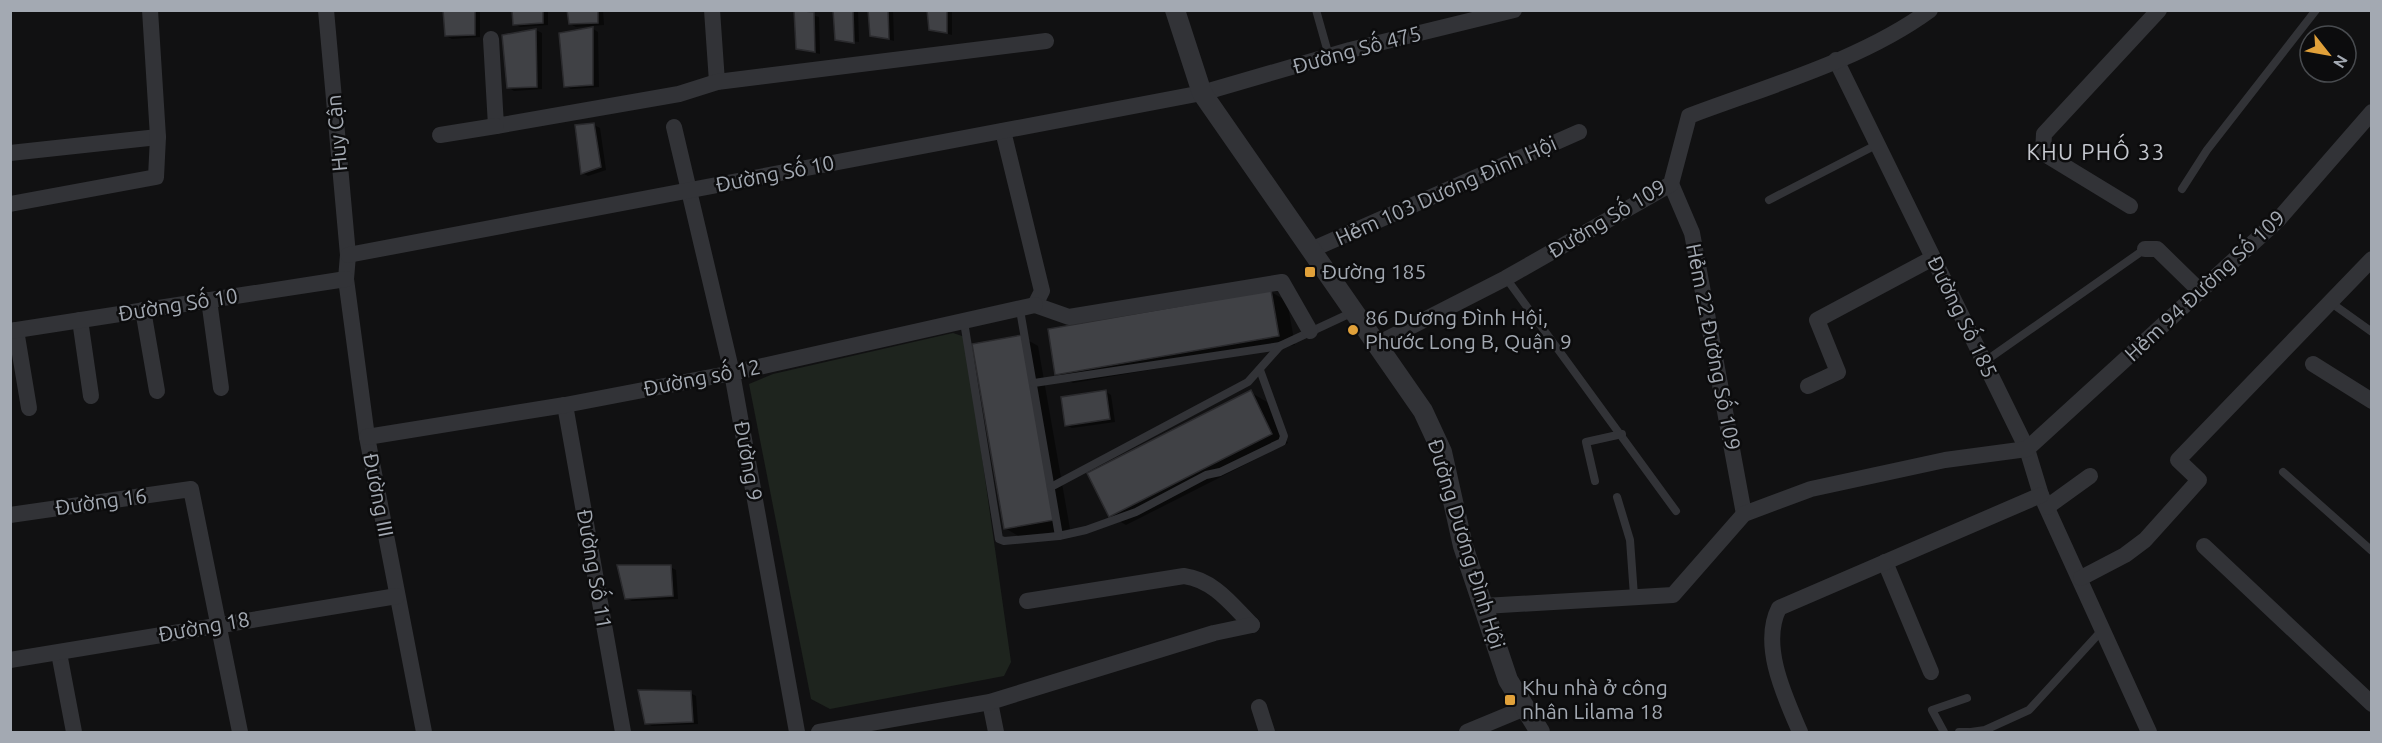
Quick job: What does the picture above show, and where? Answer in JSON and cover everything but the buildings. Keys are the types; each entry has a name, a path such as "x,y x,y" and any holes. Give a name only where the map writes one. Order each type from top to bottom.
{"street":[{"path":"10,204 156,177 158,137 150,10"},
{"name":"Huy Cận","path":"326,10 348,255"},
{"path":"712,10 717,81"},
{"name":"Đường Dương Đình Hội","path":"1175,10 1202,93 1313,249 1423,411 1442,452 1463,546 1508,680 1540,732"},
{"name":"Đường Số 475","path":"1202,93 1329,56 1514,10"},
{"name":"Đường Số 109","path":"1377,344 1506,278 1671,184 1689,116 1836,60 1907,27 1930,10"},
{"path":"2130,206 2043,153 2044,134 2159,10"},
{"path":"491,39 496,126"},
{"path":"440,135 679,94 717,81 1046,41"},
{"name":"Đường Số 185","path":"1836,60 2027,449 2044,501 2150,732"},
{"name":"Đường Số 10","path":"348,255 1202,93"},
{"name":"Hẻm 94 Đường Số 109","path":"2027,449 2278,220 2372,112"},
{"name":"Đường 9","path":"674,127 732,373 798,732"},
{"path":"1003,131 1042,291 1027,307 1069,317 1282,282 1310,331"},
{"name":"Hẻm 103 Dương Đình Hội","path":"1313,249 1579,132"},
{"path":"10,153 158,137"},
{"name":"Hẻm 22 Đường Số 109","path":"1671,184 1692,233 1744,514"},
{"path":"2145,249 2157,249 2200,292"},
{"name":"Đường III","path":"348,255 346,279 368,437 424,732"},
{"path":"1808,386 1838,372 1817,320 1933,258"},
{"path":"2081,578 2125,555 2145,540 2199,480 2178,460 2372,259"},
{"name":"Đường Số 10","path":"13,331 346,279"},
{"path":"210,300 221,388"},
{"name":"Đường số 12","path":"368,437 565,405 732,373 1027,307"},
{"path":"143,310 157,391"},
{"path":"80,320 91,396"},
{"path":"13,331 29,408"},
{"path":"2313,364 2372,400"},
{"name":"Đường Số 11","path":"565,405 623,732"},
{"path":"1484,606 1673,595 1744,514 1811,489 1945,460 2027,449"},
{"path":"1800,732 1778,681 1772,622 1779,608 1886,562 2044,501 2090,476"},
{"name":"Đường 16","path":"10,515 191,489 220,624"},
{"path":"2204,546 2372,704"},
{"path":"1886,562 1931,672"},
{"path":"819,732 990,702 1214,633 1252,625 1213,587 1196,578 1184,576 1027,601"},
{"name":"Đường 18","path":"10,660 397,596"},
{"path":"220,624 240,732"},
{"path":"59,653 74,732"},
{"path":"990,702 996,732"},
{"path":"1259,707 1267,732"},
{"path":"1467,732 1525,708"}],"lane":[{"path":"1316,10 1329,56"},
{"path":"2182,189 2207,150 2316,10"},
{"path":"1769,200 1878,144"},
{"path":"1984,362 2145,249"},
{"path":"1506,278 1676,511"},
{"path":"2330,302 2372,332"},
{"path":"1027,307 1034,383 1059,536"},
{"path":"1034,383 1280,346 1353,311"},
{"path":"964,322 999,539 1004,541 1059,536 1086,530 1136,512 1206,475 1220,472 1282,442 1284,436 1260,370"},
{"path":"1051,487 1248,382 1280,346"},
{"path":"1595,481 1586,442 1622,434"},
{"path":"2283,472 2372,550"},
{"path":"1617,497 1630,540 1634,596"},
{"path":"1959,732 1985,730 2029,710 2104,628"},
{"path":"1944,732 1932,710 1967,698"}],"shaded area":[{"path":"953,333 965,337 1011,662 1004,676 830,709 811,699 749,384 773,374"}],"place":[{"name":"Đường 185","path":"1310,272"},
{"name":"86 Dương Đình Hội, Phước Long B, Quận 9","path":"1353,330"},
{"name":"Khu nhà ở công nhân Lilama 18","path":"1510,700"}],"district":[{"name":"KHU PHỐ 33","path":"2096,152"}]}
